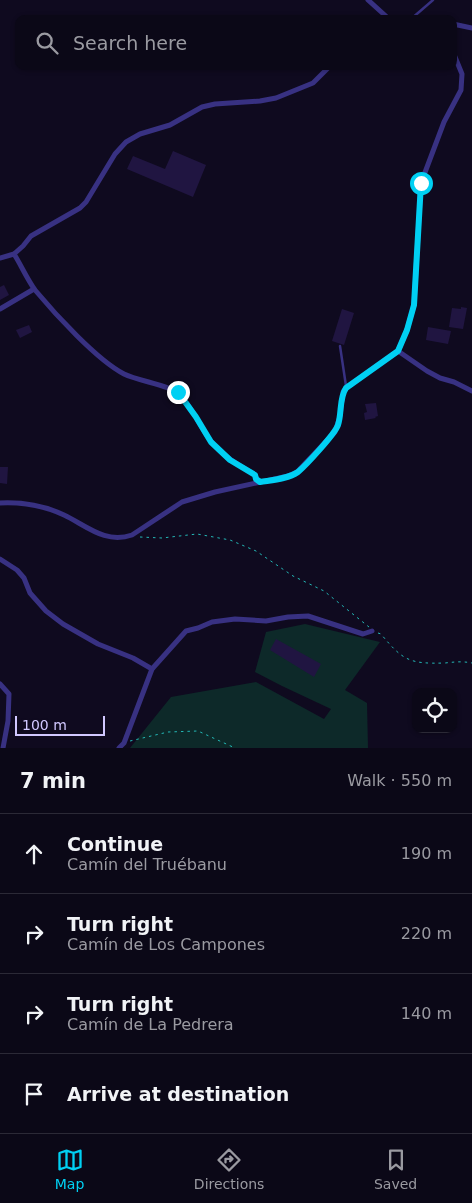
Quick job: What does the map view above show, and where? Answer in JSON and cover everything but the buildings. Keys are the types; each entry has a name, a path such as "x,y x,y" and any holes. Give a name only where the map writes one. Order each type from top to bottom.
{"street":[{"path":"368,0 385,15"},
{"path":"457,25 472,28"},
{"path":"0,503 23,504 49,510 64,515 98,534 108,537 124,537 132,535 182,502 215,492 288,476 297,472 334,432 340,416 343,392 346,388 398,351 407,330 414,305 421,183 444,122 461,90 462,74 457,62"},
{"path":"0,258 14,254 31,236 80,208 86,202 115,154 126,142 140,134 170,125 202,107 276,98 313,83 326,70"},
{"path":"14,254 34,289 76,334 112,366 125,374 178,392 211,442 230,460 255,475 256,479 260,482"},
{"path":"0,309 34,289"},
{"path":"398,351 434,375 472,391"},
{"path":"0,559 17,570 24,578 30,593 46,611 63,624 98,644 133,658 152,669"},
{"path":"119,748 124,742 152,669 186,631 212,622 235,619 266,621 288,616 308,616 363,634 372,631"},
{"path":"0,684 9,694 8,721 3,748"}],"lane":[{"path":"416,15 433,0"},
{"path":"340,346 346,388"}],"path":[{"path":"132,535 162,538 204,535 230,540 256,551 293,576 324,591 372,631 381,634 396,652 405,658 421,663 463,661 472,663"},
{"path":"124,742 168,732 198,731 235,748"}],"green space":[{"path":"305,624 380,642 345,690 367,703 368,748 130,748 171,697 256,682 324,719 331,709 255,672 266,632"}],"route":[{"path":"178,392 211,442 230,460 255,475 256,479 260,482 288,476 297,472 334,432 340,416 343,392 346,388 398,351 407,330 414,305 421,183"}]}
